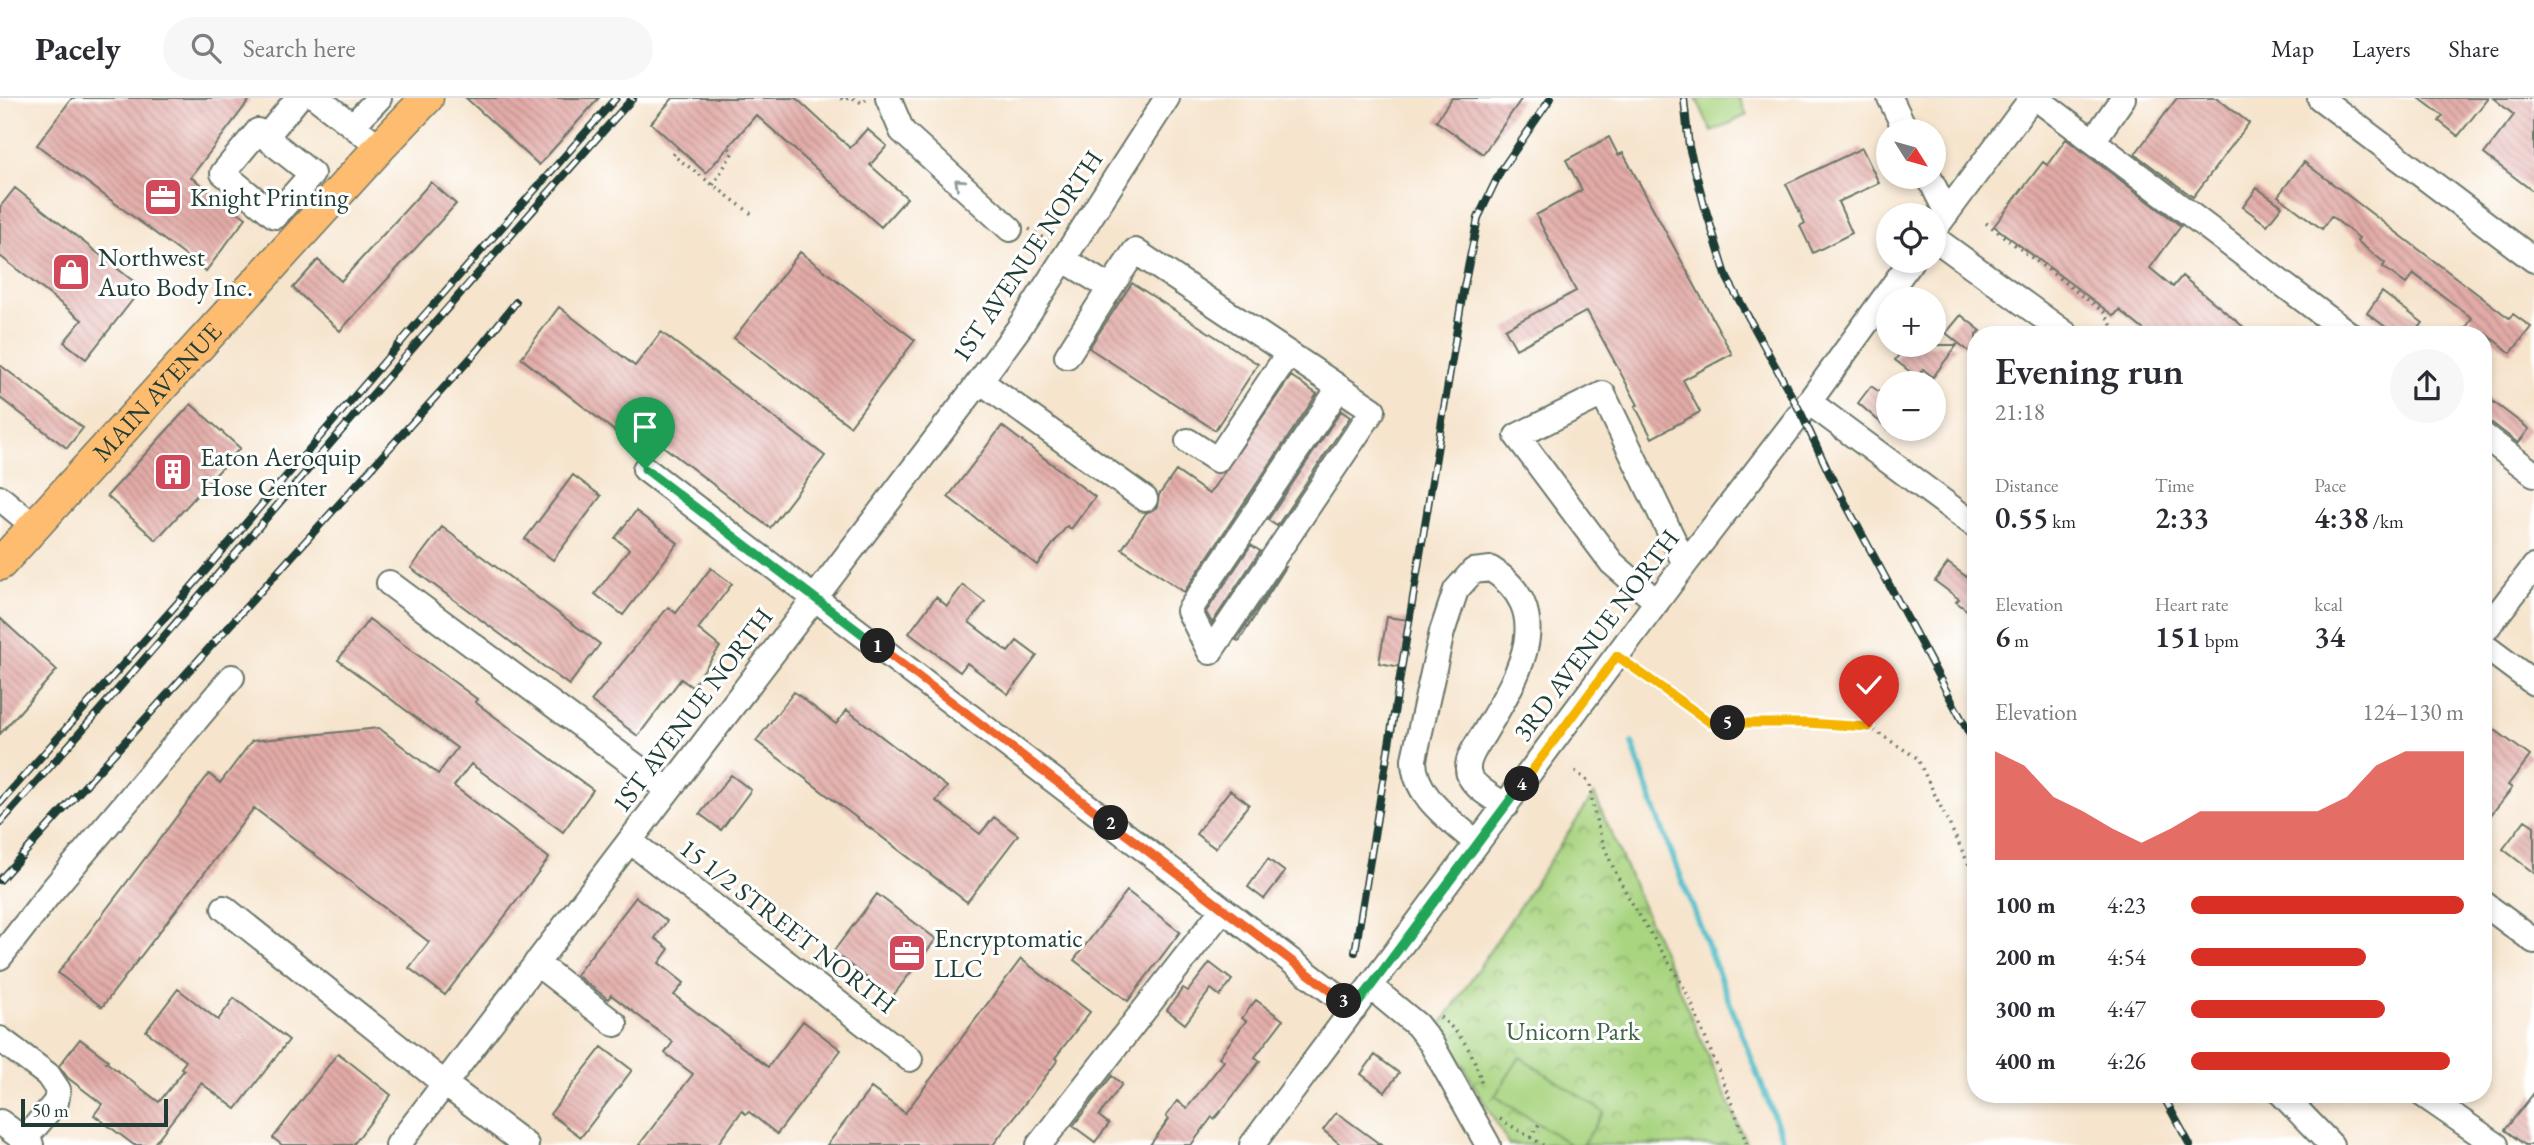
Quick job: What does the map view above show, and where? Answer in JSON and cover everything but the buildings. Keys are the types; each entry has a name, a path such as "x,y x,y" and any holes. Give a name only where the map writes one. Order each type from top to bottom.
{"main road":[{"name":"MAIN AVENUE","path":"0,564 427,98"}],"street":[{"path":"266,137 298,98"},
{"path":"317,98 380,147"},
{"path":"888,98 902,131 1019,229"},
{"name":"1ST AVENUE NORTH","path":"398,1145 1019,328 1056,250 1167,98"},
{"path":"1890,98 1900,119"},
{"path":"1946,213 2034,98 2338,326"},
{"path":"2093,141 2123,98"},
{"path":"2320,98 2534,260"},
{"path":"353,125 376,99"},
{"path":"296,239 275,216 223,173 258,131 312,174 333,198"},
{"path":"275,216 312,174"},
{"path":"1946,246 2055,326"},
{"path":"1056,250 1110,288"},
{"path":"1067,356 1135,251 1373,410 1210,652 1189,611 1339,388"},
{"name":"3RD AVENUE NORTH","path":"1252,1145 1903,273"},
{"path":"1188,441 1217,460 1288,354"},
{"path":"980,381 1146,499"},
{"path":"1657,601 1612,563 1517,436 1603,394 1685,564"},
{"path":"1809,402 1967,519"},
{"path":"2492,442 2534,474"},
{"path":"645,469 1354,1009"},
{"path":"0,498 34,526"},
{"path":"1249,521 1284,543"},
{"path":"2492,621 2534,566"},
{"path":"1478,843 1424,794 1414,771 1414,759 1442,632 1456,590 1473,571 1491,569 1518,591 1528,637 1513,684 1471,755 1467,769 1471,779 1506,806"},
{"path":"390,583 668,790"},
{"path":"2492,652 2534,683"},
{"path":"0,957 49,894 232,677"},
{"name":"15 1/2 STREET NORTH","path":"630,841 910,1059"},
{"path":"224,908 444,1084 526,1145"},
{"path":"1039,1145 1223,909"},
{"path":"2492,911 2534,941"},
{"path":"536,963 614,1024"},
{"path":"1371,987 1417,1026 1431,1043 1485,1144"},
{"path":"0,1039 48,1075 58,1090 55,1102 27,1142 0,1122"},
{"path":"2291,1103 2331,1145"},
{"path":"2436,1103 2496,1145"}],"path":[{"path":"841,98 844,101 850,98 862,103 869,98"},
{"path":"713,185 733,152 728,147"},
{"path":"678,148 673,155 752,215"},
{"path":"1986,223 2105,313 2112,326"},
{"path":"1019,229 1056,250"},
{"path":"1617,656 1711,723 1807,723 1869,727 1917,758 1967,861"},
{"path":"1575,771 1590,783 1592,807 1612,865 1631,906 1684,988 1747,1145"},
{"path":"1430,1010 1462,1037 1473,1055 1484,1097"},
{"path":"1493,1115 1543,1145"},
{"path":"1530,1138 1539,1124"}],"green space":[{"path":"1696,98 1739,98 1747,115 1712,132"},
{"name":"Unicorn Park","path":"1594,794 1747,1145 1509,1145 1440,1026"},
{"path":"1520,1057 1604,1112 1583,1145 1571,1145 1495,1096"}],"waterway":[{"path":"1632,743 1656,813 1785,1145"}],"railway":[{"path":"0,803 182,598 419,321 616,98"},
{"path":"0,823 473,278 633,98"},
{"path":"1355,952 1463,292 1478,218 1500,172 1551,98"},
{"path":"1684,98 1689,147 1727,278 1967,729"},
{"path":"0,880 477,351 516,302"},
{"path":"2167,1103 2190,1145"}],"place":[{"name":"Knight Printing","path":"163,197"},
{"name":"Northwest Auto Body Inc.","path":"71,272"},
{"name":"Eaton Aeroquip Hose Center","path":"173,472"},
{"name":"Encryptomatic LLC","path":"907,953"}],"route":[{"path":"645,469 1354,1009 1617,656 1711,723 1807,723 1869,727"}]}
